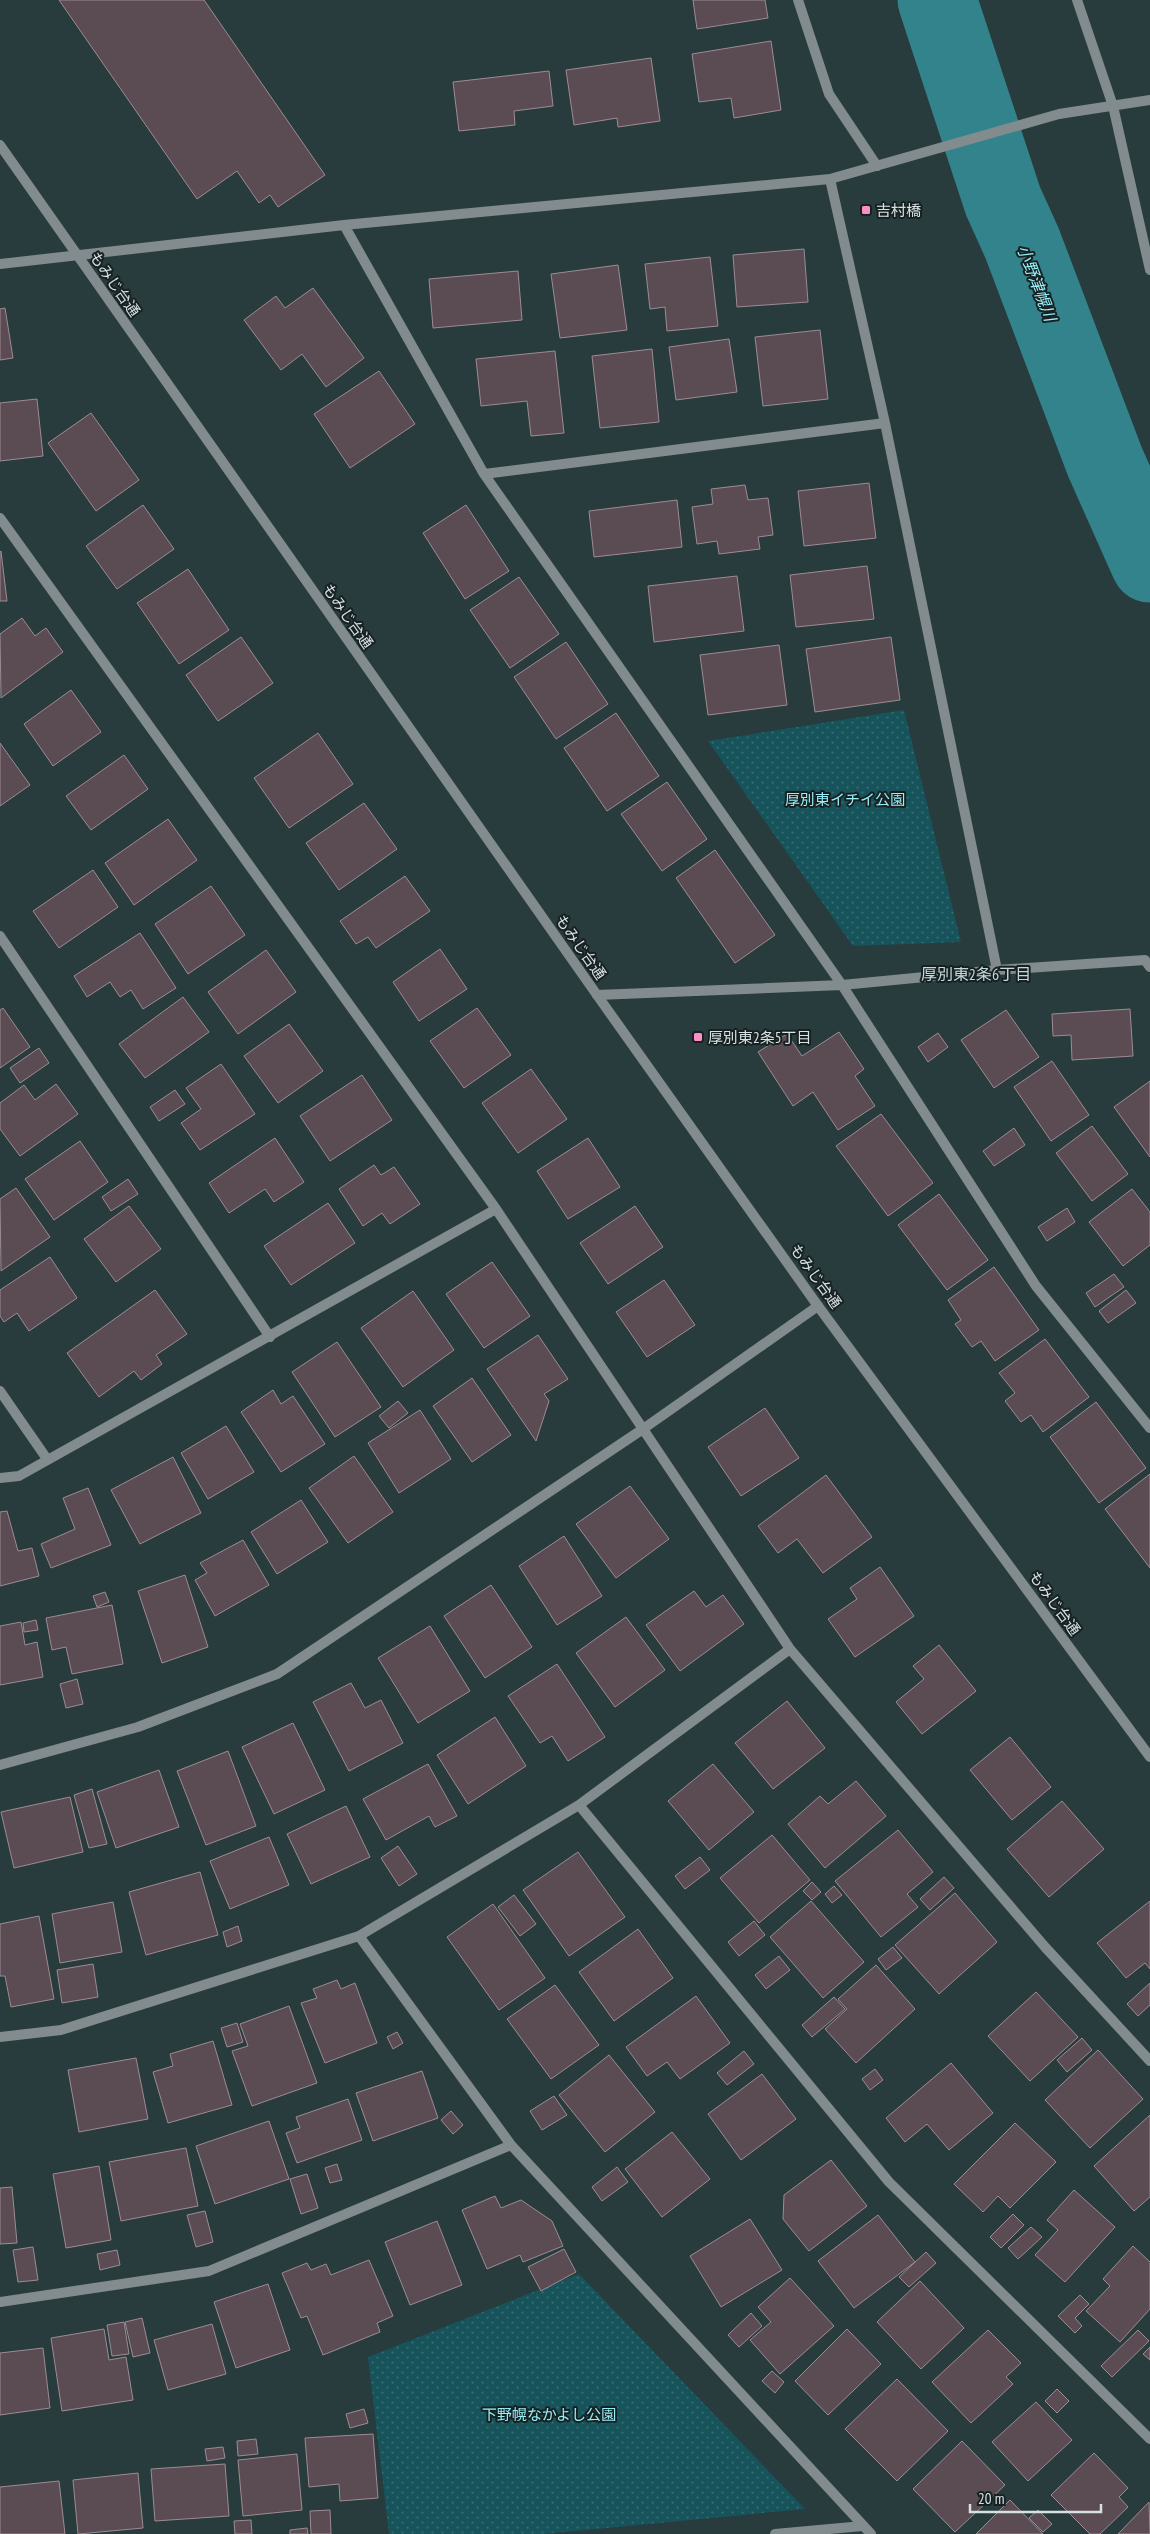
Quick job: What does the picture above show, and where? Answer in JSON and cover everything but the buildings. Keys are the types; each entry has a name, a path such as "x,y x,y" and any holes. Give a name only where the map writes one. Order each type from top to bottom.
{"street":[{"path":"798,0 829,94 877,166"},
{"path":"1077,0 1113,106 1150,270"},
{"path":"0,264 77,257 344,225 830,179 1059,114 1150,100"},
{"name":"もみじ台通","path":"0,145 77,257 818,1306 1150,1757"},
{"path":"830,179 885,423 997,970"},
{"path":"344,225 484,474 842,985 1036,1286 1150,1428"},
{"path":"484,474 885,423"},
{"path":"0,518 496,1208 790,1649 1044,1947 1150,2062"},
{"path":"0,936 270,1337"},
{"path":"597,995 842,985 997,970 1145,960 1150,967"},
{"path":"0,1478 19,1476 270,1337 496,1208"},
{"path":"0,1765 138,1727 277,1674 643,1429 818,1306"},
{"path":"0,1391 47,1459"},
{"path":"0,2037 61,2030 359,1936 580,1805 790,1649"},
{"path":"580,1805 889,2182 1150,2439"},
{"path":"359,1936 511,2144 871,2534"},
{"path":"0,2302 209,2271 511,2144"},
{"path":"775,2534 863,2526"}],"green space":[{"name":"厚別東イチイ公園","path":"904,710 961,942 853,946 708,741"},
{"name":"下野幌なかよし公園","path":"579,2274 805,2509 544,2534 389,2534 368,2357"}],"waterway":[{"name":"小野津幌川","path":"937,0 1003,201 1022,243 1105,462 1150,563"}],"place":[{"name":"吉村橋","path":"866,210"},
{"name":"厚別東2条5丁目","path":"698,1037"}],"district":[{"name":"厚別東2条6丁目","path":"976,974"}]}
